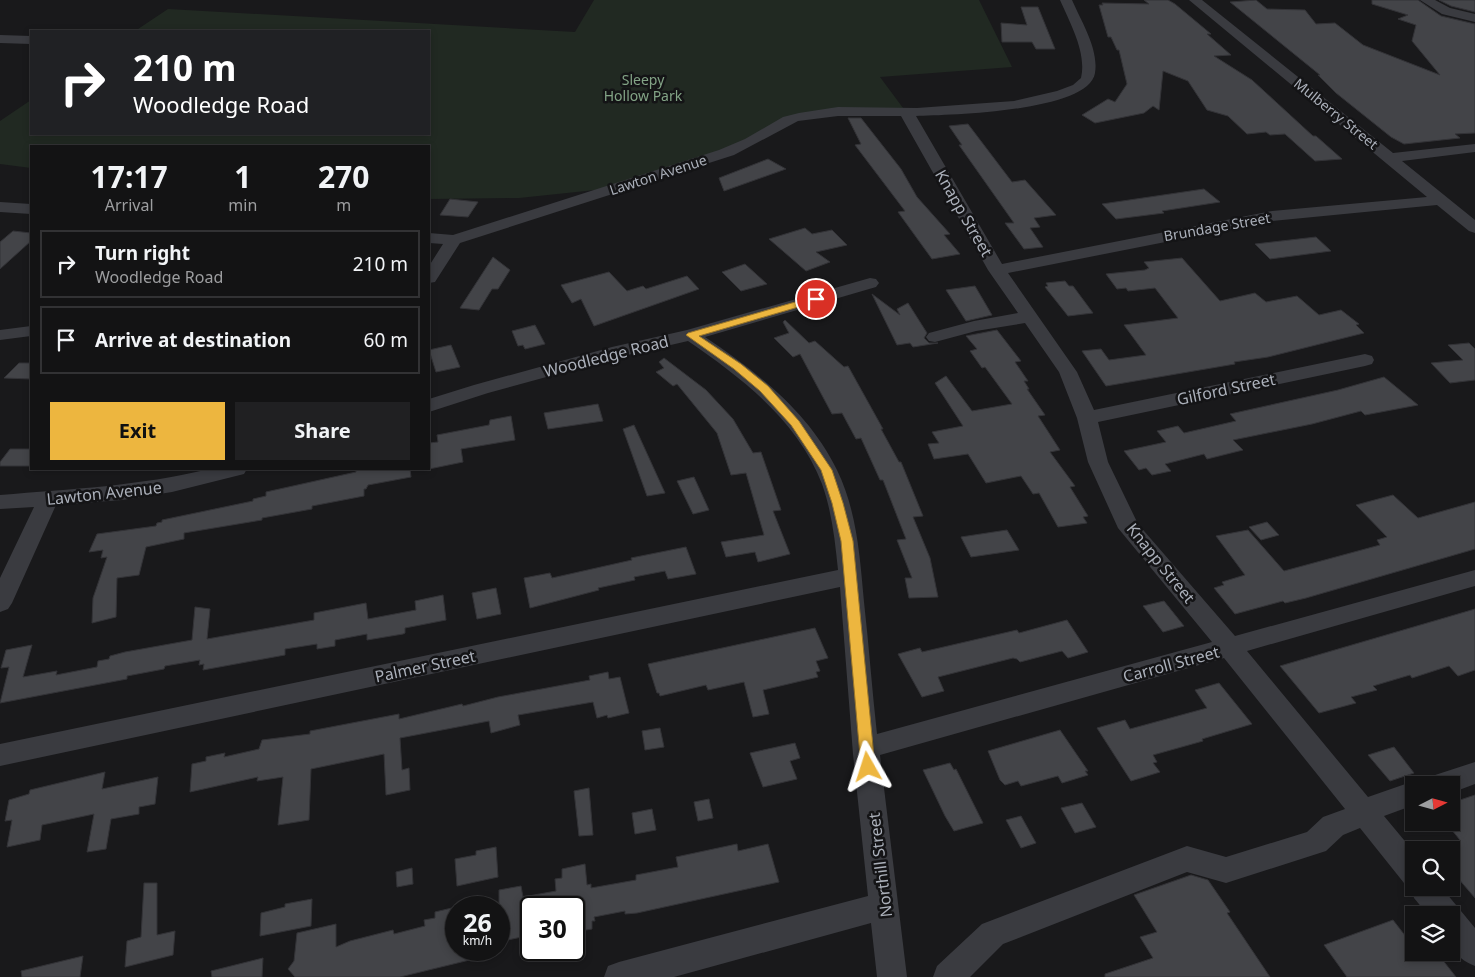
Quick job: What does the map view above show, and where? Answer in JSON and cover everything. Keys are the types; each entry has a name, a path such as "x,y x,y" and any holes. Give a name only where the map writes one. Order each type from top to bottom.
{"street":[{"name":"Lawton Avenue","path":"454,240 724,154 743,146 779,124 796,117 821,113 858,111 906,112 1024,104 1048,99 1078,88 1086,80 1089,72 1088,61 1084,45 1066,0"},
{"name":"Mulberry Street","path":"1196,0 1392,158 1475,228"},
{"path":"1426,0 1446,11 1475,18"},
{"path":"0,39 30,40"},
{"name":"Knapp Street","path":"906,112 997,270 1068,372 1087,418 1098,462 1129,528 1230,647 1405,863"},
{"path":"1392,158 1475,148"},
{"name":"Brundage Street","path":"997,270 1272,216 1440,200"},
{"path":"1,207 30,209"},
{"path":"430,238 454,240 430,276"},
{"name":"Woodledge Road","path":"430,406 601,355 691,335 870,283"},
{"path":"935,337 974,326 1030,317"},
{"path":"0,335 30,331"},
{"name":"Northill Street","path":"691,335 738,366 764,388 783,408 807,438 826,470 837,503 847,541 866,748 892,977"},
{"name":"Gilford Street","path":"1087,418 1365,360"},
{"name":"Lawton Avenue","path":"0,502 48,500 122,493 172,485 232,470"},
{"path":"0,603 48,500"},
{"name":"Palmer Street","path":"0,755 850,576"},
{"name":"Carroll Street","path":"866,748 1475,578"},
{"path":"1460,778 1475,773"},
{"path":"948,977 993,934 1187,858 1226,870 1316,842 1333,826 1363,812 1405,797"},
{"path":"1431,896 1439,906"},
{"path":"619,977 884,905"},
{"path":"1460,932 1475,951"}],"green space":[{"name":"Sleepy Hollow Park","path":"594,0 979,0 1012,67 880,77 906,112 796,117 743,146 624,187 519,198 430,199 430,145 30,145 30,168 0,164 0,121 30,101 30,135 430,135 430,30 136,30 168,9 575,32"}],"building":[{"path":"1144,0 1168,0 1175,4 1211,34 1207,34 1231,55 1214,56 1252,80 1313,136 1316,136 1342,159 1315,161 1285,134 1270,135 1266,132 1247,134 1228,116 1207,110 1188,81 1163,71 1159,110 1153,106 1144,113 1095,123 1082,115 1108,99 1115,102 1127,84 1119,50 1117,50 1111,37 1108,37 1099,5 1103,5 1102,3 1149,4"},
{"path":"1256,0 1267,9 1305,10 1316,24 1335,23 1363,45 1440,75 1412,41 1416,25 1398,19 1408,15 1372,4 1372,0 1418,0 1441,16 1475,24 1475,133 1455,134 1460,138 1404,144 1391,137 1336,93 1318,75 1320,75 1230,2"},
{"path":"1439,0 1475,0 1475,12 1451,6"},
{"path":"1021,7 1038,7 1055,49 1036,49 1032,42 1002,42 1001,23 1027,25"},
{"path":"848,118 861,118 901,169 917,197 950,234 944,235 960,254 932,259 898,212 905,211 855,145 861,144"},
{"path":"968,124 1012,182 1025,180 1056,215 1034,218 1040,227 1030,228 1043,247 1024,249 1005,223 1014,223 959,145 962,145 949,126"},
{"path":"768,159 786,169 724,191 719,178"},
{"path":"1204,189 1220,202 1162,211 1164,213 1116,219 1102,204"},
{"path":"450,199 478,202 468,217 440,215"},
{"path":"805,228 812,234 832,230 847,245 816,252 830,262 806,271 769,239"},
{"path":"13,231 30,233 30,242 0,269 0,242"},
{"path":"1316,237 1331,251 1270,259 1255,244"},
{"path":"493,257 510,270 498,289 492,289 479,310 460,308"},
{"path":"1182,258 1220,301 1255,293 1266,302 1297,296 1319,315 1341,310 1359,324 1356,325 1364,333 1268,357 1234,362 1235,364 1106,386 1082,351 1101,349 1109,360 1146,355 1124,325 1178,318 1155,288 1128,291 1126,288 1117,289 1106,274 1145,270 1149,268 1144,262"},
{"path":"745,264 767,284 741,291 722,272"},
{"path":"609,272 627,291 643,286 646,289 687,276 699,289 594,326 581,299 572,303 561,285"},
{"path":"1065,281 1069,286 1073,286 1093,313 1068,316 1045,287 1048,286 1046,283"},
{"path":"975,286 992,315 966,321 946,290"},
{"path":"872,294 900,315 897,309 908,303 927,333 924,338 929,343 938,343 913,347 910,343 897,345"},
{"path":"785,320 809,343 815,341 844,367 848,366 883,429 881,429 899,462 901,462 923,516 913,517 930,558 938,597 909,598 905,578 912,578 897,540 906,539 883,480 880,480 861,438 856,439 842,413 832,414 800,354 793,357 774,338 789,333 783,322"},
{"path":"535,325 545,344 525,349 523,345 518,346 512,331"},
{"path":"997,330 1021,361 1015,362 1028,381 1024,381 1029,389 1027,389 1045,415 1038,416 1060,450 1050,452 1075,486 1070,487 1088,516 1083,517 1087,523 1058,527 1039,493 1033,494 1021,476 986,483 968,454 934,459 928,444 939,443 932,432 963,426 935,383 946,376 972,411 1012,404 985,367 982,368 970,351 977,349 966,336"},
{"path":"1469,343 1475,349 1475,380 1450,383 1431,363 1463,360 1448,345"},
{"path":"451,345 460,367 436,372 430,350"},
{"path":"664,358 706,390 733,419 753,453 761,452 781,510 773,511 790,554 758,562 755,552 726,557 721,542 764,535 746,473 731,475 717,433 677,384 673,386 656,372 664,368 659,362"},
{"path":"19,363 30,363 30,379 4,378"},
{"path":"1384,377 1418,405 1365,415 1361,411 1312,424 1233,440 1243,450 1207,459 1204,454 1165,464 1171,471 1152,475 1146,468 1139,470 1124,451 1166,442 1157,431 1178,426 1184,433 1236,421 1230,414 1338,390"},
{"path":"598,404 603,421 548,429 544,413"},
{"path":"511,416 515,440 461,449 463,462 430,469 430,443 438,442 437,435 489,425 490,420"},
{"path":"634,425 665,493 647,496 623,429"},
{"path":"10,449 30,449 30,466 0,466 0,462"},
{"path":"356,470 410,470 411,477 368,485 364,489 364,496 312,506 312,509 262,518 262,520 184,533 184,539 146,547 139,575 117,578 116,617 92,623 93,598 107,557 101,558 103,550 89,552 97,534 156,526 162,520 253,501 253,499 266,496 266,492 356,472"},
{"path":"694,477 709,510 693,514 677,481"},
{"path":"1393,495 1418,518 1475,502 1475,549 1306,598 1285,603 1283,601 1235,614 1214,588 1224,585 1222,582 1245,575 1216,536 1248,530 1284,571 1380,545 1377,540 1387,537 1356,505"},
{"path":"1267,522 1279,535 1261,540 1249,527"},
{"path":"1007,530 1019,550 971,557 961,537"},
{"path":"686,547 696,574 668,579 665,571 634,577 635,580 598,588 599,590 530,608 524,578 550,573 552,578 632,560 631,558"},
{"path":"496,588 501,614 477,619 472,593"},
{"path":"443,595 446,620 405,628 405,633 403,634 367,640 367,634 335,640 335,646 317,649 317,644 285,649 285,655 203,670 204,664 199,665 200,660 165,666 164,669 127,676 127,679 0,703 9,667 1,668 6,650 32,645 23,677 57,671 56,675 97,667 98,661 109,659 110,656 125,652 192,640 195,607 210,609 207,639 314,620 314,613 366,603 368,619 416,610 415,601"},
{"path":"1164,601 1184,626 1163,632 1143,606"},
{"path":"1475,609 1475,670 1458,676 1449,666 1412,678 1410,675 1373,686 1377,690 1351,697 1356,703 1319,713 1280,666"},
{"path":"1067,620 1088,652 1068,658 1062,651 1020,662 1013,658 938,677 944,691 922,697 898,654 920,648 922,652 1017,630 1019,633"},
{"path":"815,628 828,658 816,661 820,671 816,672 818,677 763,690 769,714 753,717 744,682 708,690 706,685 660,696 657,693 648,664"},
{"path":"608,672 609,679 620,677 629,713 608,718 607,715 597,718 593,702 518,715 520,725 491,733 489,721 400,738 402,770 409,768 410,790 386,795 384,754 311,769 309,820 278,825 283,777 257,781 258,777 190,792 192,764 206,761 206,757 225,753 224,757 259,749 262,740 310,734 310,731 399,714 399,719 462,704 463,706 498,697 590,680 589,676"},
{"path":"1219,683 1252,724 1202,739 1203,741 1153,755 1157,762 1153,763 1160,772 1131,781 1097,728 1125,720 1130,729 1207,708 1195,690"},
{"path":"660,728 664,747 645,750 642,731"},
{"path":"1060,730 1088,771 1085,771 1088,775 1062,783 1058,776 1021,786 1018,781 1005,785 1000,780 988,751"},
{"path":"795,743 800,758 790,761 797,779 763,787 750,753"},
{"path":"1394,747 1414,773 1390,781 1368,755"},
{"path":"950,763 954,770 956,769 983,823 954,831 945,816 923,770"},
{"path":"105,772 102,789 158,777 155,804 139,807 139,814 111,819 106,849 87,852 94,814 42,825 40,840 7,847 12,820 5,821 9,800 29,794 30,790"},
{"path":"589,788 593,835 579,836 574,791"},
{"path":"1475,795 1475,898 1460,880 1460,841 1457,841 1460,840 1453,831 1460,831 1460,800"},
{"path":"709,799 713,818 698,821 694,802"},
{"path":"1082,803 1096,827 1075,833 1061,808"},
{"path":"652,809 656,830 635,834 632,813"},
{"path":"1021,816 1036,843 1021,848 1006,820"},
{"path":"737,844 738,851 768,844 779,882 637,913 625,914 625,911 594,917 595,921 592,921 592,929 585,930 585,896 528,896 556,891 555,879 562,878 562,869 585,864 587,885 591,884 591,888 636,880 636,875 678,867 676,857"},
{"path":"496,847 498,877 457,886 455,859 476,855 476,851"},
{"path":"412,868 413,884 397,887 396,872"},
{"path":"1191,875 1208,880 1230,912 1227,913 1270,977 1105,977 1105,974 1153,958 1140,937 1157,932 1134,895"},
{"path":"144,883 157,883 157,935 175,931 173,955 125,967 127,941 141,937"},
{"path":"521,886 523,896 520,896 520,937 510,940 510,896 499,896 499,890"},
{"path":"312,899 311,926 260,936 261,913 285,907 285,904"},
{"path":"445,910 445,961 466,961 400,977 295,977 288,969 294,961 297,933 336,924 336,947 350,941 393,930 394,934 425,926 424,920 435,918 435,912"},
{"path":"1393,920 1405,935 1405,961 1443,961 1456,977 1347,977 1324,945"},
{"path":"83,956 80,977 22,977 21,971"},
{"path":"263,958 262,977 212,977 211,971"}],"route":[{"path":"816,299 691,335 738,366 764,388 807,438 826,470 847,541 868,767"}]}
